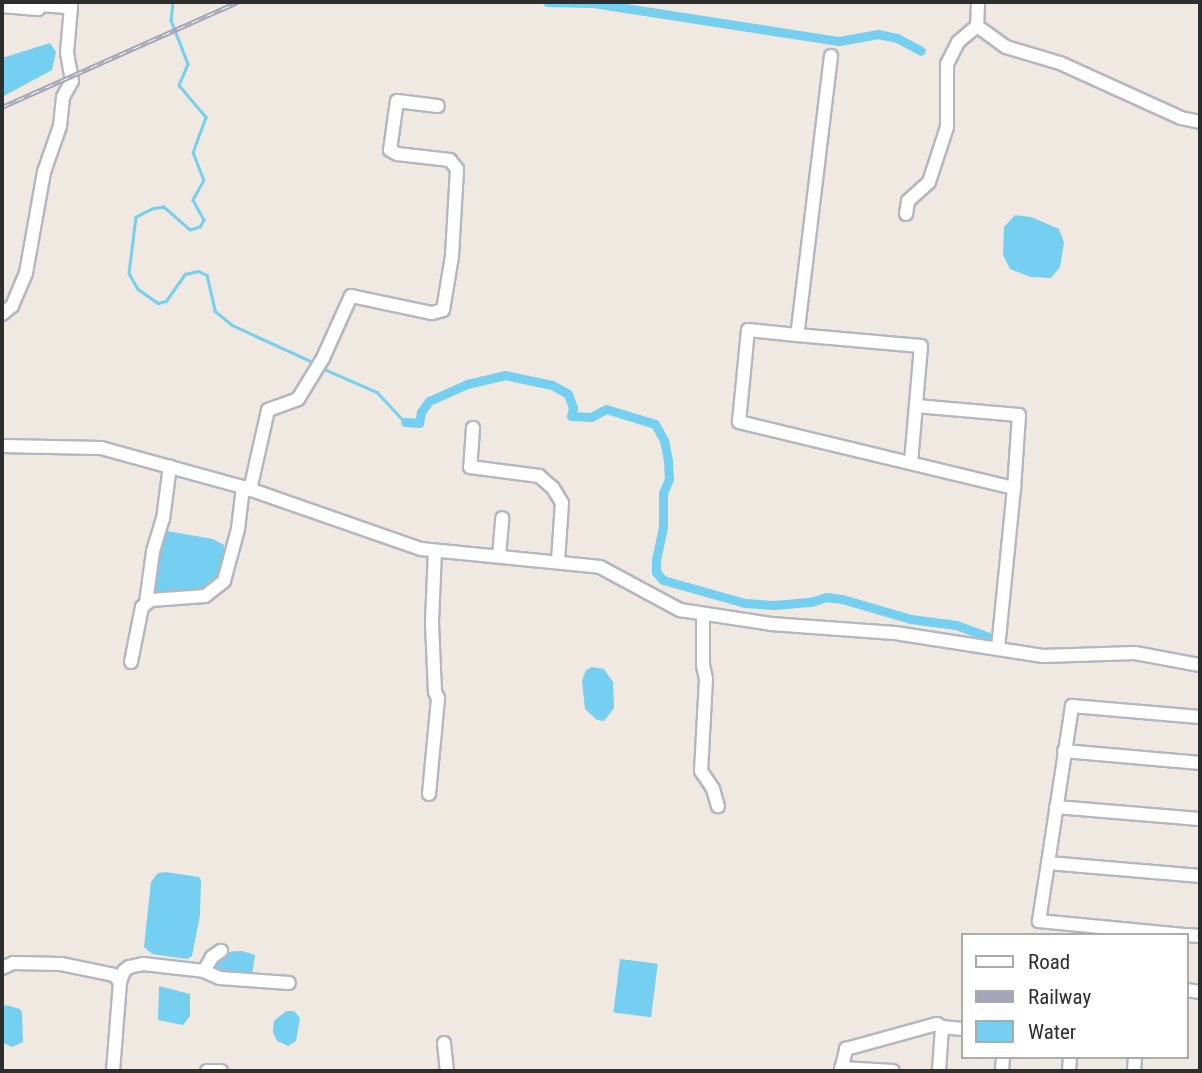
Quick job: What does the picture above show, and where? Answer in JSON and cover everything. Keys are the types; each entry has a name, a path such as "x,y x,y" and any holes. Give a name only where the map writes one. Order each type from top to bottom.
{"street":[{"path":"906,214 908,201 929,182 947,128 947,64 958,41 977,26 978,2"},
{"path":"2,6 38,9 39,5 71,4 67,52 72,82 63,97 60,125 42,180 26,273 12,306 2,314"},
{"path":"977,26 1006,47 1060,63 1181,118 1200,122"},
{"path":"797,335 831,56"},
{"path":"131,662 142,607 146,603 151,600 205,596 224,581 268,410 298,399 323,358 351,296 432,313 443,310 451,267 457,169 450,160 397,154 390,150 397,102 438,106"},
{"path":"911,463 921,346 748,330 739,422 1014,488"},
{"path":"916,405 1019,415 998,649"},
{"path":"472,428 470,467 539,476 553,488 562,503 558,560"},
{"path":"2,446 101,448 246,489 435,551 558,560 600,566 680,610 771,624 895,633 1043,656 1135,653 1200,665"},
{"path":"146,603 153,551 163,519 170,466"},
{"path":"499,556 502,518"},
{"path":"429,794 438,698 435,692 432,622 435,551"},
{"path":"703,614 702,657 706,679 705,742 701,771 713,789 718,806"},
{"path":"1038,933 1071,708 1074,705 1200,717"},
{"path":"1064,751 1200,763"},
{"path":"1056,807 1200,819"},
{"path":"1048,863 1200,876"},
{"path":"1039,921 1164,933"},
{"path":"204,971 212,957 221,951"},
{"path":"2,968 13,963 61,964 114,975 120,982"},
{"path":"113,1071 120,982 124,971 136,964 204,971 219,978 289,983"},
{"path":"893,1071 841,1069 845,1049 937,1024 960,1029"},
{"path":"939,1071 942,1027"},
{"path":"444,1043 447,1071"},
{"path":"207,1071 220,1071"}],"water":[{"path":"50,43 56,52 52,70 2,97 2,58"},
{"path":"1015,215 1031,217 1059,229 1064,242 1060,267 1051,278 1031,277 1010,269 1003,255 1004,227"},
{"path":"167,531 213,539 224,545 226,569 207,591 164,594 150,588 162,534"},
{"path":"592,667 604,669 613,682 614,708 604,721 597,720 585,709 582,681 586,670"},
{"path":"158,873 199,877 201,881 200,915 192,956 187,959 152,954 144,947 151,882"},
{"path":"242,951 255,955 252,975 247,977 214,971 214,960 224,952"},
{"path":"620,959 658,964 651,1017 613,1013"},
{"path":"159,986 190,994 190,1016 183,1025 158,1020"},
{"path":"6,1005 20,1009 22,1013 23,1042 12,1047 5,1044 2,1038 2,1008"},
{"path":"286,1011 294,1011 300,1018 296,1041 288,1046 277,1041 273,1032 274,1021"}],"waterway":[{"path":"173,2 171,20 188,64 179,85 206,117 193,152 204,180 193,200 204,220 200,227 190,230 164,207 152,209 136,217 129,273 138,289 158,303 166,301 185,274 198,271 207,275 215,311 232,325 315,363"},
{"path":"547,2 593,3 839,41 878,34 897,38 921,51"},
{"path":"324,369 377,392 405,422"},
{"path":"405,422 419,423 421,412 429,401 467,384 505,375 552,385 568,394 573,408 571,416 591,417 606,409 655,424 664,440 669,479 663,493 663,527 656,559 656,572 663,580 745,603 774,605 811,602 826,597 842,599 911,619 956,625 987,636"}],"railway":[{"path":"2,107 238,2"}]}
